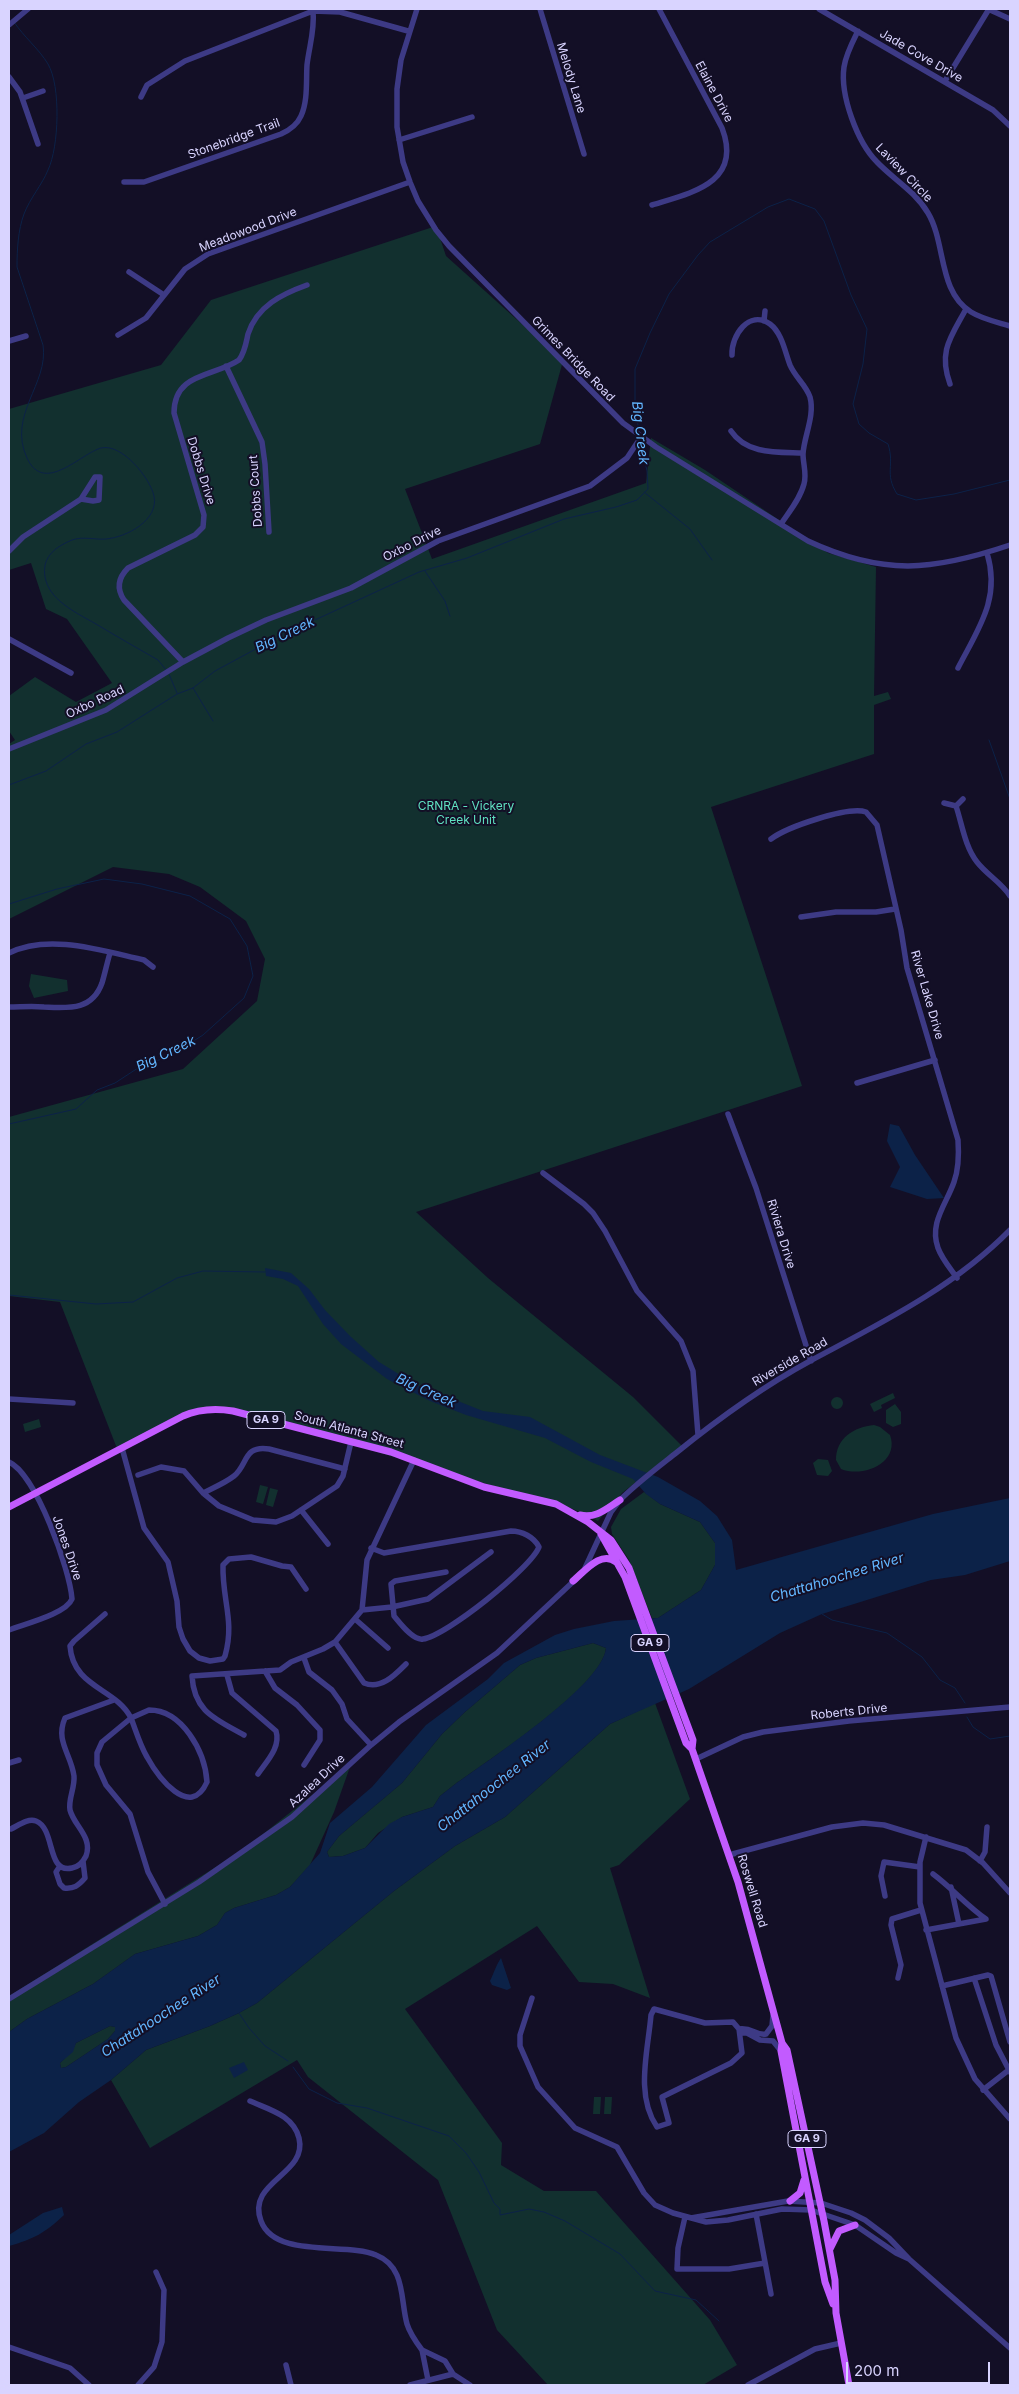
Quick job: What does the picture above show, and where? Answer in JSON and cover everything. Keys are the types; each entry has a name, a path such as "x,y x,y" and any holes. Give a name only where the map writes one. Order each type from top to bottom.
{"main road":[{"name":"South Atlanta Street","path":"9,1507 190,1413 215,1409 352,1442 414,1460 478,1486 546,1501 574,1512 611,1540 618,1549 633,1578 678,1708"},
{"path":"574,1512 594,1516 620,1500"},
{"name":"South Atlanta Street","path":"601,1534 618,1563 678,1708"},
{"path":"574,1581 601,1558 609,1558 618,1563"},
{"name":"Roswell Road","path":"678,1708 693,1740 692,1749 730,1855 782,2043 787,2050 830,2252 835,2280 836,2313 849,2385"},
{"name":"Roswell Road","path":"782,2043 781,2051 825,2282 836,2313"},
{"path":"790,2202 800,2193 805,2175"},
{"path":"830,2252 832,2241 839,2231 855,2225"}],"street":[{"path":"9,25 28,9"},
{"name":"Grimes Bridge Road","path":"417,9 408,31 397,89 399,140 410,182 426,216 449,246 623,423 656,447 781,524 831,552 880,565 910,567 935,566 987,553 1010,545"},
{"name":"Melody Lane","path":"540,9 584,154"},
{"name":"Elaine Drive","path":"652,205 706,187 720,172 727,149 722,128 658,9"},
{"name":"Jade Cove Drive","path":"819,9 993,110 1010,126"},
{"path":"945,81 989,9 1010,19"},
{"path":"141,97 147,85 185,61 313,11 340,12 408,31"},
{"name":"Stonebridge Trail","path":"124,182 144,182 281,134 294,126 301,117 304,106 307,64 314,22 313,11"},
{"name":"Laview Circle","path":"858,31 847,56 843,78 846,96 857,132 874,160 913,193 928,213 939,237 951,288 957,299 966,309"},
{"path":"9,77 23,98 38,144"},
{"path":"23,98 44,91"},
{"path":"399,140 472,116"},
{"name":"Meadowood Drive","path":"118,335 146,318 185,269 208,254 410,182"},
{"path":"129,272 164,295"},
{"name":"Dobbs Drive","path":"183,662 124,600 119,592 119,582 128,568 195,535 203,527 204,515 174,416 177,395 189,382 226,366 242,356 252,324 263,309 278,297 307,285"},
{"path":"950,384 945,370 944,351 966,309 979,316 1010,326"},
{"path":"764,321 765,311"},
{"path":"732,355 733,344 741,328 752,321 764,321 778,332 791,366 810,397 811,412 803,453 804,485 781,524"},
{"path":"9,341 26,336"},
{"name":"Dobbs Court","path":"226,366 262,442 269,532"},
{"path":"732,431 740,441 757,450 803,453"},
{"name":"Oxbo Drive","path":"183,662 266,620 351,588 438,541 590,486 627,458 641,437"},
{"path":"9,551 23,537 81,499 95,477 100,477 99,500 81,499"},
{"path":"958,668 990,600 992,576 987,553"},
{"path":"9,639 71,673"},
{"name":"Oxbo Road","path":"9,749 106,710 183,662"},
{"path":"956,806 963,799"},
{"path":"944,803 956,806"},
{"path":"956,806 974,858 1004,886 1010,896"},
{"name":"River Lake Drive","path":"771,839 786,830 850,810 866,812 877,825 907,968 956,1128 959,1152 954,1181 937,1219 935,1237 941,1256 957,1278"},
{"path":"801,917 836,912 876,912 895,909"},
{"path":"9,953 37,945 74,946 144,960 152,968"},
{"path":"9,1007 43,1006 64,1009 84,1004 93,997 102,983 110,953"},
{"path":"857,1084 935,1060"},
{"name":"Riviera Drive","path":"728,1114 756,1188 811,1361"},
{"path":"543,1173 593,1213 606,1231 637,1291 681,1341 693,1370 698,1435"},
{"name":"Riverside Road","path":"601,1534 611,1512 630,1490 738,1405 957,1278 984,1256 1010,1230"},
{"path":"9,1399 73,1403"},
{"path":"138,1475 161,1467 177,1469 188,1473 202,1493 229,1511 260,1522 285,1520 337,1486 345,1469 352,1442"},
{"path":"122,1448 142,1522 149,1536 166,1556 177,1601 179,1627 187,1646 194,1655 210,1661 223,1660 226,1656 231,1631 224,1593 223,1565 229,1559 251,1557 291,1567 306,1590"},
{"path":"202,1493 235,1475 247,1455 260,1448 345,1469"},
{"path":"244,1735 204,1712 192,1686 192,1676 280,1670 291,1662 304,1658 335,1642 362,1610 366,1560 414,1460"},
{"path":"9,1462 23,1472 36,1493"},
{"name":"Jones Drive","path":"9,1630 41,1619 66,1606 72,1599 56,1543 36,1493"},
{"path":"301,1510 328,1544"},
{"path":"371,1548 384,1553 511,1531 528,1536 539,1547 536,1553 503,1586 472,1611 424,1639 414,1636 394,1616 391,1584 395,1581 446,1572"},
{"name":"Azalea Drive","path":"9,1999 165,1904 232,1860 292,1817 399,1722 497,1653 574,1581 588,1563 601,1534"},
{"path":"362,1610 392,1608 428,1599 491,1552"},
{"path":"105,1614 70,1646 71,1655 87,1682 126,1708 131,1718 147,1758 179,1796 188,1798 204,1788 207,1782 192,1736 184,1727 158,1710 142,1712 131,1718 102,1742 97,1753 97,1765 106,1785 130,1814 148,1872 165,1904"},
{"path":"355,1619 388,1648"},
{"path":"335,1642 364,1683 370,1686 390,1680 406,1664"},
{"path":"304,1658 309,1672 332,1690 342,1704 347,1719 371,1745"},
{"path":"265,1671 275,1688 297,1705 320,1730 320,1740 304,1765"},
{"path":"227,1675 232,1693 276,1731 278,1738 277,1746 258,1774"},
{"path":"60,1866 56,1872 60,1884 64,1888 71,1889 78,1886 85,1878 83,1861 87,1848 86,1839 71,1814 69,1807 74,1791 74,1776 60,1728 65,1718 114,1700"},
{"name":"Roberts Drive","path":"696,1759 743,1737 763,1732 857,1720 1010,1707"},
{"path":"9,1763 19,1760"},
{"path":"11,1829 28,1820 40,1823 47,1832 55,1860 60,1866 73,1868 83,1861"},
{"path":"730,1855 812,1831 852,1824 884,1825 957,1846 980,1861 1010,1893"},
{"path":"980,1861 985,1852 987,1827"},
{"path":"926,1837 920,1867 919,1890 921,1910 942,1986 962,2053 983,2090 1010,2119"},
{"path":"885,1896 881,1876 884,1862 920,1867"},
{"path":"926,1930 986,1920 951,1887 933,1874"},
{"path":"951,1887 958,1924"},
{"path":"898,1978 901,1965 891,1925 892,1919 921,1910"},
{"path":"942,1986 988,1975 993,1978 1010,2042"},
{"path":"974,1978 996,2045 1010,2070 983,2090"},
{"path":"532,1998 520,2035 520,2046 527,2066 538,2087 575,2128 617,2146 644,2193 655,2206 688,2217 711,2222 820,2203 831,2205 865,2220 895,2243 909,2259 1010,2348"},
{"path":"739,2031 749,2028 760,2034 766,2034 772,2026 773,2008"},
{"path":"739,2031 742,2054 731,2063 662,2097 669,2123 657,2127 653,2121 643,2088 654,2009 705,2023 733,2022 739,2031 760,2040 772,2041 781,2051"},
{"path":"250,2101 286,2118 295,2129 299,2142 296,2160 268,2186 261,2197 259,2213 264,2228 273,2236 286,2242 335,2250 368,2252 384,2259 398,2277 407,2326 422,2350 428,2380"},
{"path":"688,2217 790,2202 810,2206 822,2213 855,2225 896,2253 909,2259"},
{"path":"756,2214 770,2294"},
{"path":"688,2217 678,2248 677,2269 729,2269 765,2264"},
{"path":"138,2385 154,2367 162,2342 164,2290 156,2272"},
{"path":"748,2385 815,2349 841,2343"},
{"path":"9,2348 64,2365 79,2375 89,2385"},
{"path":"422,2350 445,2361 453,2374 470,2385"},
{"path":"286,2365 291,2385"},
{"path":"410,2385 453,2374"}],"green space":[{"name":"CRNRA - Vickery Creek Unit","path":"436,226 446,256 563,361 540,444 405,489 432,559 646,483 651,438 705,470 828,553 876,567 874,696 888,692 891,699 874,705 874,754 711,807 802,1086 416,1212 488,1278 633,1397 682,1446 622,1493 598,1521 573,1509 247,1414 218,1408 191,1414 118,1451 60,1302 9,1296 9,1117 183,1069 257,1001 265,959 246,921 200,887 169,874 113,867 9,919 9,744 15,740 9,731 9,696 35,677 76,702 112,683 67,619 46,609 31,563 9,570 9,409 161,365 211,300"},
{"path":"31,974 67,980 68,991 34,998 29,986"},
{"path":"893,1393 895,1398 881,1405 882,1408 874,1412 870,1404"},
{"path":"839,1397 842,1398 842,1408 835,1409 832,1408 831,1401 832,1398"},
{"path":"895,1404 901,1412 901,1424 893,1427 886,1423 886,1410"},
{"path":"39,1419 41,1427 25,1432 23,1424"},
{"path":"874,1425 890,1435 892,1445 890,1453 885,1460 869,1470 850,1471 841,1469 836,1460 839,1446 843,1440 853,1431"},
{"path":"818,1459 828,1460 832,1471 828,1476 817,1475 813,1463"},
{"path":"260,1485 268,1487 263,1504 256,1502"},
{"path":"270,1488 278,1490 273,1507 266,1505"},
{"path":"644,1492 660,1504 700,1522 715,1543 715,1565 701,1590 658,1618 652,1618 629,1560 612,1534 611,1527 621,1509"},
{"path":"593,1643 606,1648 600,1664 586,1682 541,1722 440,1796 433,1807 402,1817 378,1833 365,1848 343,1856 329,1857 327,1852 339,1836 402,1783 442,1734 520,1665 536,1658"},
{"path":"655,1703 690,1799 619,1865 610,1868 650,1998 613,1984 579,1982 537,1926 405,2009 502,2143 501,2165 544,2191 596,2191 710,2320 737,2365 703,2385 548,2385 497,2330 438,2180 308,2077 297,2060 150,2148 111,2080 146,2050 210,2026 257,2003 394,1891 455,1846 505,1817 610,1724"},
{"path":"351,1764 334,1812 310,1865 290,1887 276,1895 234,1908 225,1913 217,1925 198,1936 135,1954 93,1984 27,2019 9,2032 9,1996 243,1850"},
{"path":"110,2026 115,2027 115,2031 108,2039 66,2067 61,2068 60,2063 72,2051 76,2043"},
{"path":"594,2097 601,2097 600,2114 593,2114"},
{"path":"605,2097 612,2097 611,2114 604,2114"}],"water":[{"path":"890,1124 899,1126 915,1155 944,1198 927,1199 890,1187 900,1167 887,1141"},
{"name":"Chattahoochee River","path":"265,1268 291,1273 309,1289 325,1310 350,1336 379,1362 415,1384 483,1411 530,1417 600,1455 658,1477 700,1501 717,1516 732,1540 736,1570 933,1514 1010,1498 1010,1561 965,1575 931,1580 822,1614 780,1633 689,1689 610,1724 505,1817 455,1846 394,1891 257,2003 210,2026 146,2050 111,2080 79,2102 44,2133 9,2152 9,2032 27,2019 93,1984 135,1954 198,1936 217,1925 225,1913 234,1908 276,1895 290,1887 320,1853 330,1823 372,1787 426,1725 488,1679 504,1663 555,1635 574,1629 614,1621 658,1618 701,1590 715,1565 715,1543 700,1522 660,1504 646,1494 633,1479 591,1462 545,1438 466,1415 430,1401 387,1379 341,1344 323,1324 298,1286 283,1279 266,1276","holes":["593,1643 606,1648 600,1664 586,1682 541,1721 440,1796 433,1807 402,1817 389,1824 365,1848 343,1856 329,1857 327,1852 339,1836 402,1783 442,1734 520,1665 536,1658","110,2026 115,2027 115,2031 108,2039 66,2067 61,2068 60,2063 73,2052 76,2043"]},
{"path":"501,1958 511,1988 507,1990 492,1985 490,1981"},
{"path":"244,2062 248,2070 234,2078 229,2068"},
{"path":"62,2207 64,2215 39,2235 9,2246 9,2235 43,2213"}],"waterway":[{"path":"14,22 48,64 52,74 57,101 56,132 52,160 45,176 29,202 20,227 18,240 17,267 43,345 40,373 25,414 22,442 27,458 34,468 43,473 52,473 63,469 101,448 118,451 134,463 147,480 154,496 152,513 140,526 114,538 80,538 63,544 49,556 45,565 45,576 53,594 68,608 158,660 167,671"},
{"name":"Big Creek","path":"639,432 635,406 635,369 669,294 710,242 768,207 789,199 815,209 824,221 851,295 867,329 863,364 853,404 859,424 869,433 888,444 891,458 890,475 897,494 916,500 954,494 1010,480"},
{"name":"Big Creek","path":"9,785 46,771 86,744 117,732 177,694 193,688 215,671 278,637 419,572 467,558 564,519 637,500 648,489 647,471 640,441"},
{"path":"644,492 690,529 712,560"},
{"path":"425,571 445,601 450,616"},
{"path":"169,674 177,693"},
{"path":"193,688 213,721"},
{"path":"989,740 1010,799"},
{"name":"Big Creek","path":"9,904 57,889 104,879 142,884 190,896 230,919 247,946 253,976 244,998 203,1035 184,1047 162,1059 141,1066 115,1083 97,1090 76,1109 9,1124"},
{"name":"Big Creek","path":"9,1295 96,1304 133,1302 177,1278 203,1271 265,1272"},
{"path":"822,1614 832,1620 887,1633 922,1657 940,1680 955,1688 965,1703"},
{"path":"967,1717 973,1727 990,1739 1010,1736"},
{"path":"239,2013 265,2046 288,2061"},
{"path":"293,2067 309,2089 337,2103 367,2108 449,2136 466,2153 479,2172 494,2203 500,2209 500,2215 529,2209 544,2212 565,2221 620,2254 655,2291 696,2300 719,2321"}]}
